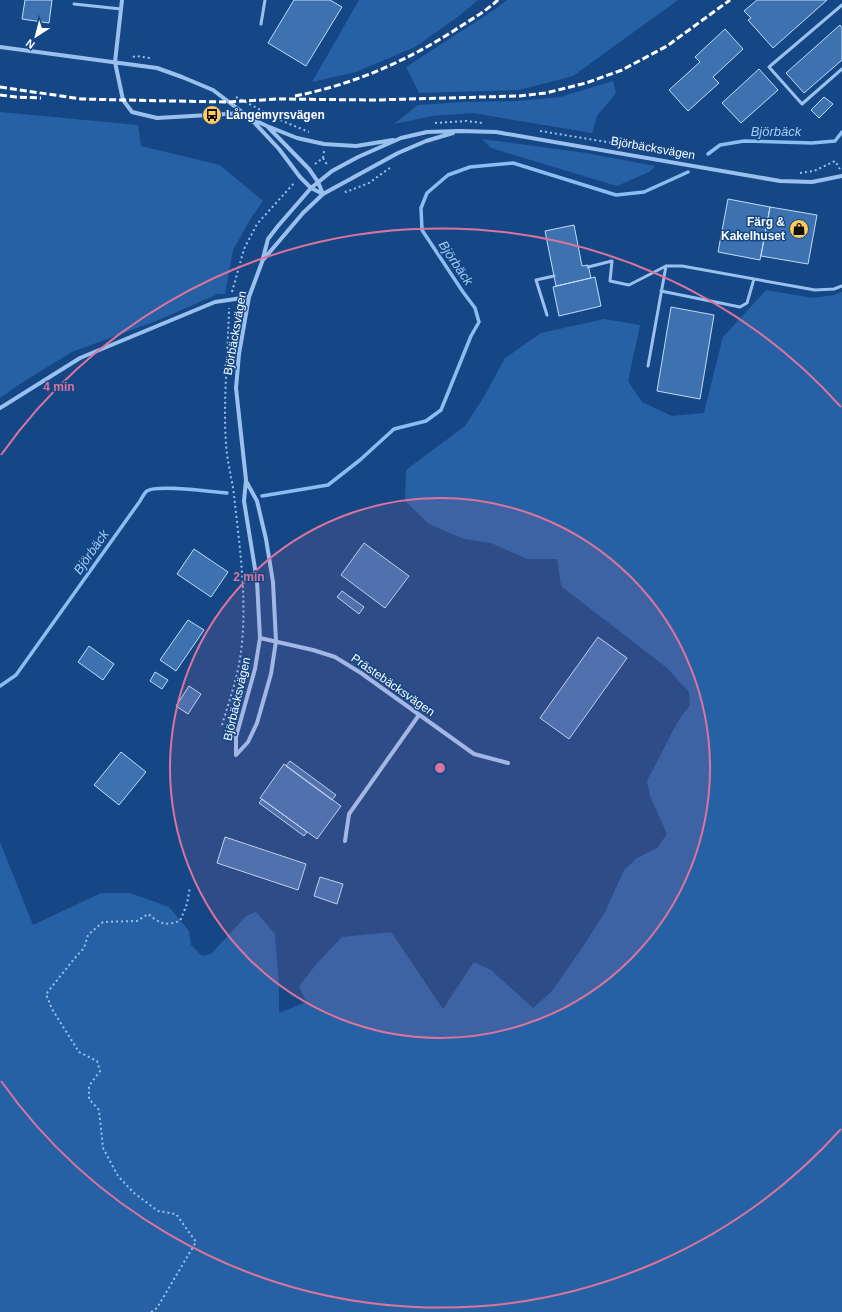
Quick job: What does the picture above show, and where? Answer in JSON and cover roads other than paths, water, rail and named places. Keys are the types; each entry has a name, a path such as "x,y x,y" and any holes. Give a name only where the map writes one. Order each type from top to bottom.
{"street":[{"path":"122,0 115,62 123,100 132,112 157,118 243,113"},
{"path":"0,46 157,68 213,90 250,118 297,138 324,144 356,146 401,138"},
{"path":"250,118 279,149 300,177 311,188 323,194"},
{"path":"267,126 309,169 318,182 323,194"},
{"name":"Björbäcksvägen","path":"262,262 303,213 323,194 398,153 426,141 459,131"},
{"name":"Björbäcksvägen","path":"246,480 257,501 266,539 273,582 276,641 271,674 256,723 248,742 236,755 236,737 255,668 260,638 257,581 244,501 246,480 236,388 239,354 249,297 262,262 268,239 311,188 332,171 358,157 401,138 427,132 459,131 496,132 780,181 812,182 842,176"},
{"path":"0,408 80,358 215,302 249,297"},
{"name":"Prästebäcksvägen","path":"260,638 313,650 335,657 361,673 474,754 508,763"},
{"path":"345,841 349,814 419,715"}],"lane":[{"path":"261,24 265,0"},
{"path":"74,4 121,10"},
{"path":"842,5 769,67 802,104 842,69"},
{"path":"588,267 612,261 610,282 629,285 666,266 682,266 815,290 834,289 842,286"},
{"path":"648,366 666,266"},
{"path":"547,315 536,280 554,276"},
{"path":"661,291 740,307 747,303 754,279"}],"waterway":[{"name":"Björbäck","path":"708,154 720,145 744,141 812,143 835,141 842,132"},
{"name":"Björbäck","path":"262,496 328,485 360,460 394,429 426,421 441,410 471,336 479,322 475,308 422,230 421,208 427,193 448,175 470,167 513,163 616,195 644,192 688,172"},
{"name":"Björbäck","path":"0,686 16,675 147,491 153,489 173,488 227,493"}],"railway":[{"path":"295,96 339,85 400,61 439,40 479,15 498,0"},
{"path":"0,87 81,99 228,102 278,99 375,100 519,96 546,93 586,83 622,70 667,46 730,0"},
{"path":"0,95 41,98"}],"place":[{"name":"Långemyrsvägen","path":"212,115"},
{"name":"Färg & Kakelhuset","path":"799,229"}]}
